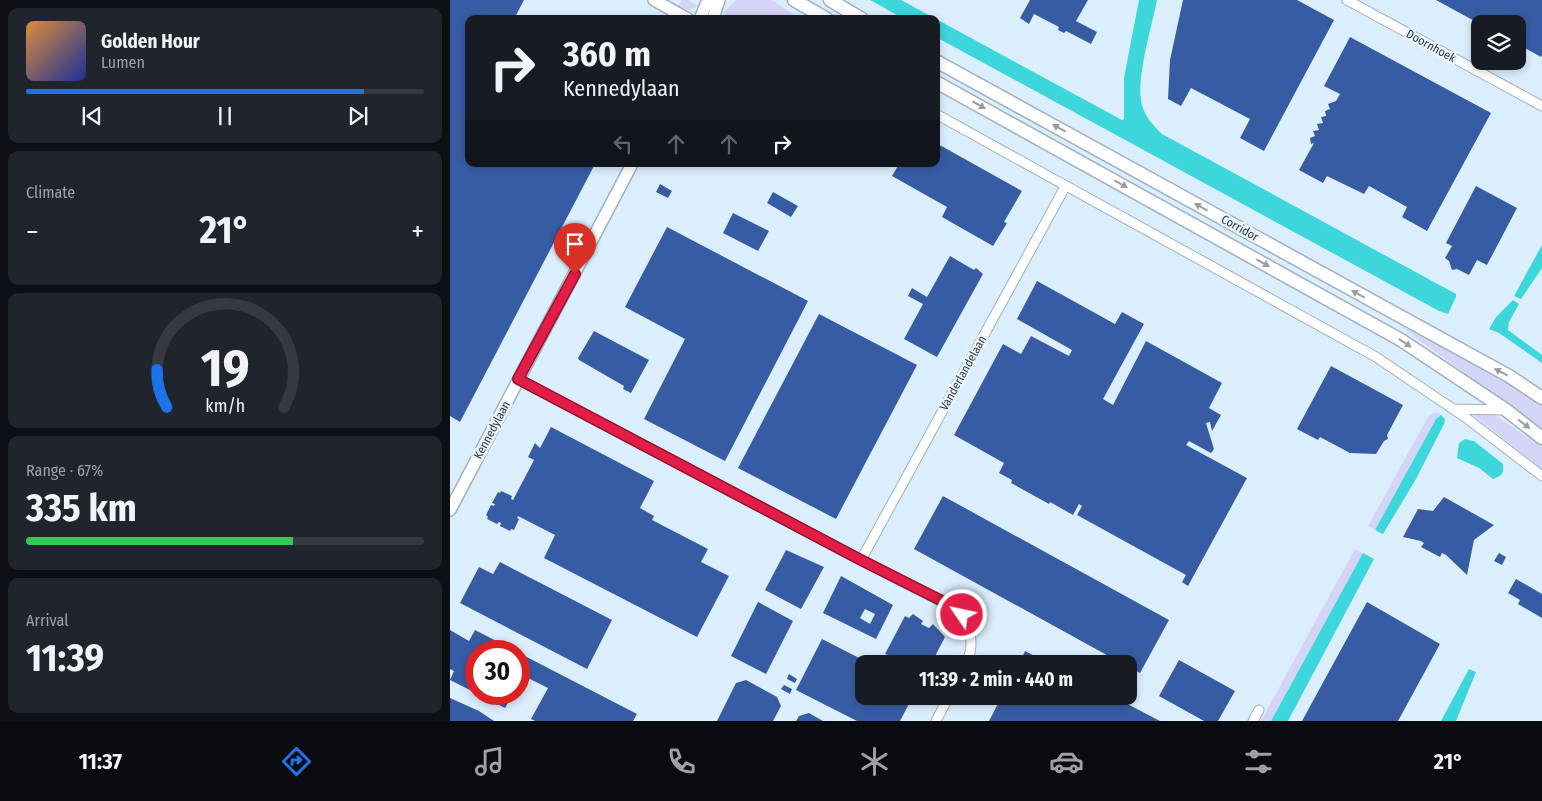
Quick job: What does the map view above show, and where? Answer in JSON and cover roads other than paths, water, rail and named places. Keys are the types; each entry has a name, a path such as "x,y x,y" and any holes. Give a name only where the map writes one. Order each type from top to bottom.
{"main road":[{"path":"783,0 808,15"},
{"path":"794,0 821,15"},
{"path":"830,0 855,15"},
{"name":"Corridor","path":"940,63 1509,376 1542,398"},
{"name":"Corridor","path":"940,84 1401,340 1506,410 1542,438"}],"street":[{"path":"654,0 681,15"},
{"path":"702,15 708,0"},
{"path":"714,15 719,0"},
{"path":"714,15 722,9 727,0"},
{"name":"Doornhoek","path":"1347,0 1542,106"},
{"path":"940,116 1376,357 1454,409 1542,476"},
{"name":"Kennedylaan","path":"450,510 630,167"},
{"name":"Vanderlandelaan","path":"861,560 1065,186"},
{"path":"518,379 950,605 962,615 970,630 972,645 969,655"},
{"path":"1454,409 1506,410"},
{"path":"936,721 944,705"},
{"path":"1253,721 1259,710"}],"water":[{"path":"870,0 901,0 929,15 897,15"},
{"path":"1139,0 1157,0 1142,68 1140,95 1145,113 1159,131 1456,294 1448,314 1439,311 940,39 940,21 1122,120 1124,119 1124,78"},
{"path":"1542,245 1542,268 1521,299 1514,296"},
{"path":"1513,300 1519,304 1509,322 1508,330 1542,355 1542,363 1499,333 1489,329 1496,317"},
{"path":"1441,415 1445,419 1444,424 1416,479 1383,534 1375,530 1436,419"},
{"path":"1465,439 1474,441 1503,464 1503,472 1493,479 1479,468 1457,458 1459,443"},
{"path":"1363,553 1374,559 1288,721 1271,721"},
{"path":"1469,669 1476,672 1456,721 1441,721"}]}
